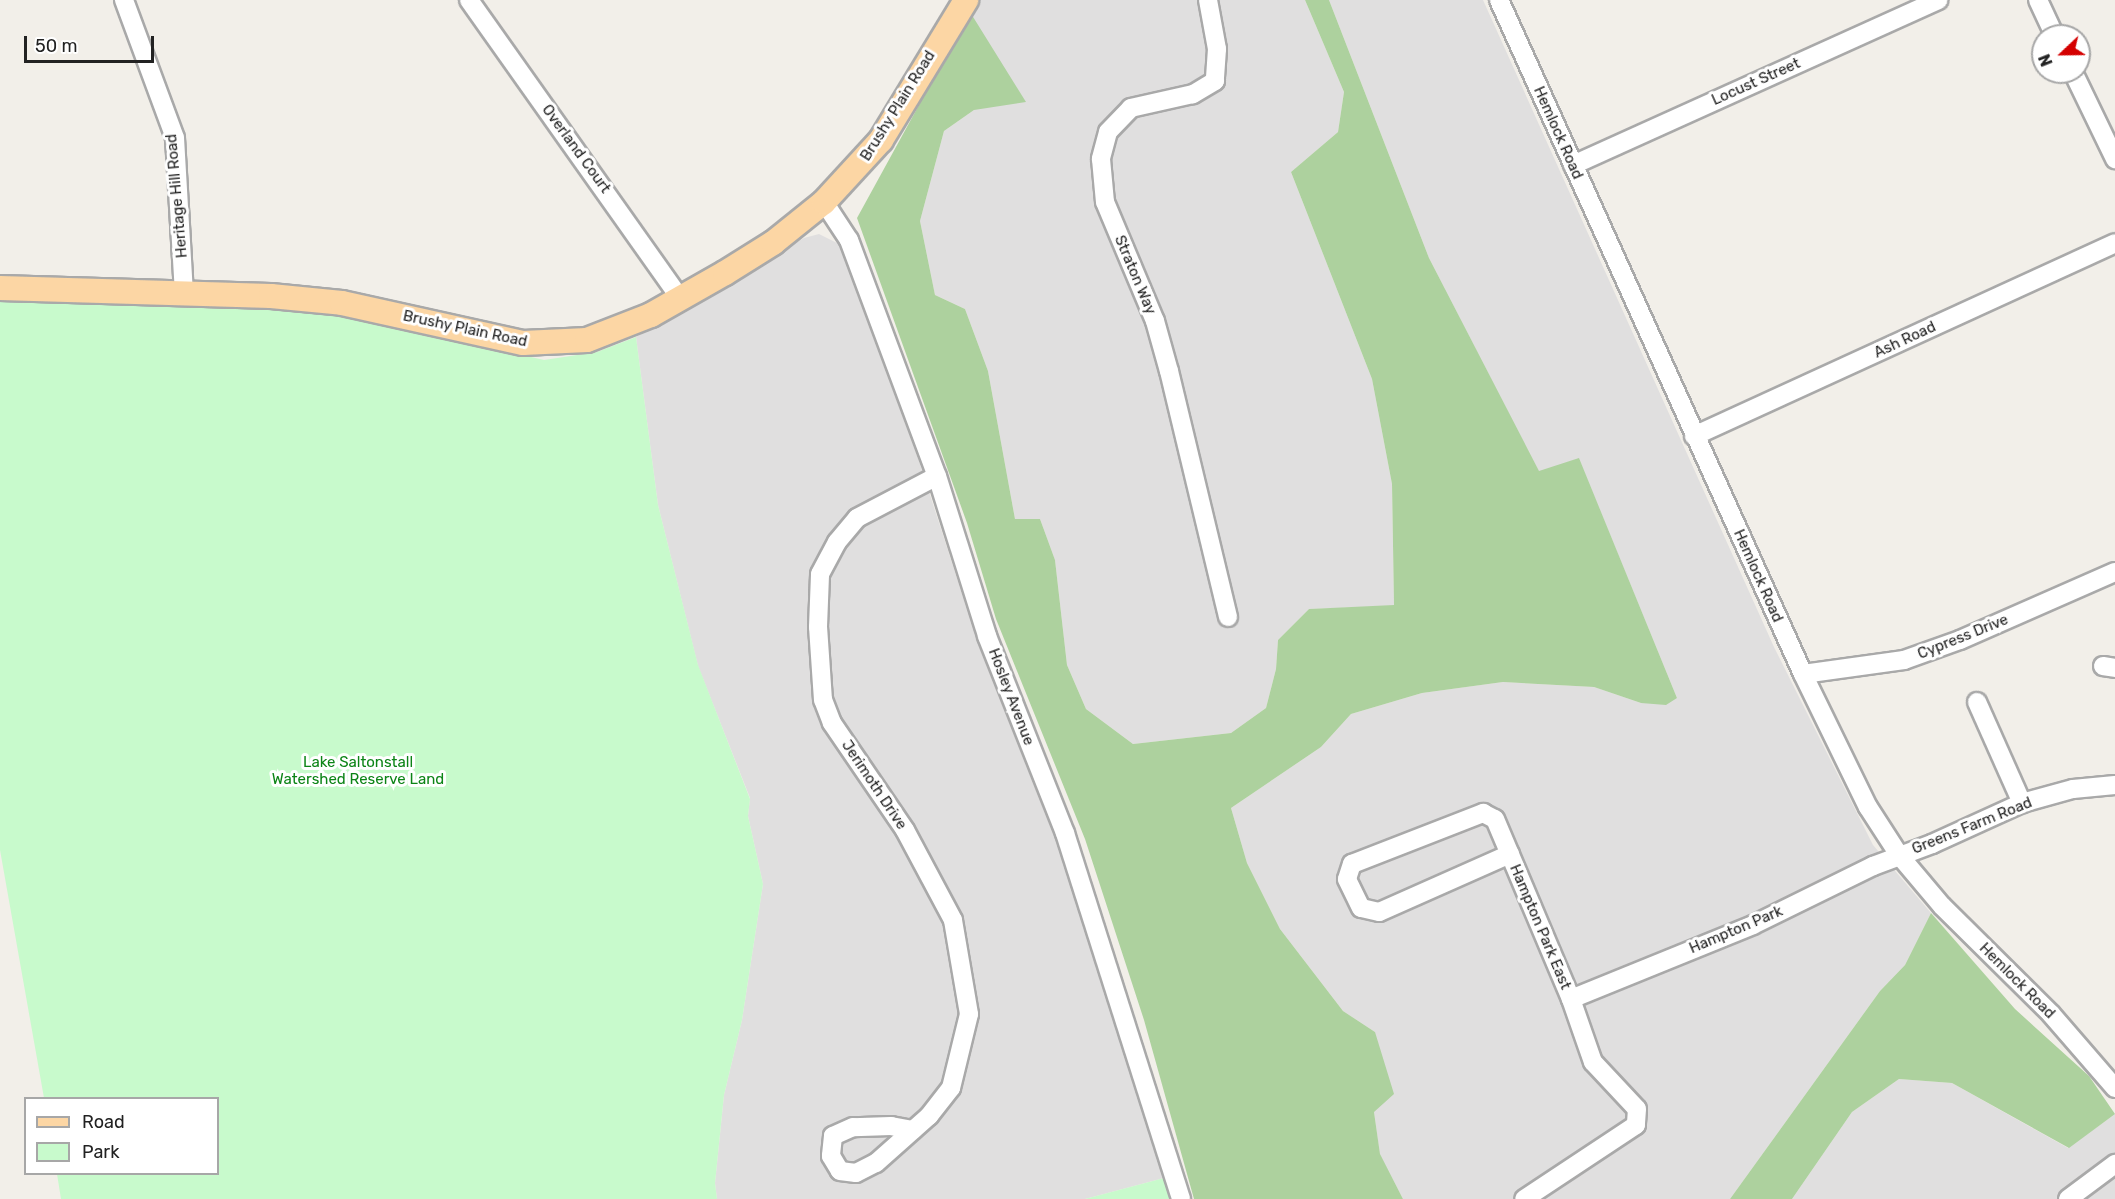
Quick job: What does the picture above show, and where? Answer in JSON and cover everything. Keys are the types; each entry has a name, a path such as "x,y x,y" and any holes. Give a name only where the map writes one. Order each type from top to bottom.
{"main road":[{"name":"Brushy Plain Road","path":"0,288 184,293 342,303 497,338 548,344 587,340 615,332 681,298 773,243 824,202 881,140 966,0"}],"street":[{"name":"Heritage Hill Road","path":"124,0 175,138 184,293"},
{"name":"Overland Court","path":"469,0 681,298"},
{"name":"Straton Way","path":"1208,0 1217,50 1215,81 1193,94 1131,108 1108,132 1101,159 1105,202 1155,321 1169,371 1228,617"},
{"name":"Hemlock Road","path":"1499,0 1694,436 1856,785 1899,855 1942,906 2086,1052 2115,1088"},
{"name":"Locust Street","path":"1573,165 1939,0"},
{"path":"2038,0 2049,24"},
{"path":"2079,84 2115,159"},
{"name":"Hosley Avenue","path":"824,202 849,240 937,476 987,636 1065,832 1098,930 1181,1199"},
{"name":"Ash Road","path":"1694,436 2115,243"},
{"name":"Jerimoth Drive","path":"913,1130 951,1088 969,1014 962,965 953,920 928,869 832,723 823,700 818,627 820,574 837,542 857,518 937,476"},
{"name":"Cypress Drive","path":"1803,674 1904,660 1960,640 2115,572"},
{"path":"1977,702 2022,803"},
{"name":"Greens Farm Road","path":"1899,855 1932,844 2022,803 2073,789 2115,786"},
{"name":"Hampton Park East","path":"1510,855 1379,912 1361,908 1347,879 1352,864 1483,813 1495,819 1571,999 1593,1062 1637,1109 1636,1125 1524,1199"},
{"name":"Hampton Park","path":"1571,999 1753,925 1899,855"},
{"path":"2068,1199 2115,1164"}],"shaded area":[{"path":"980,0 1305,0 1344,92 1338,132 1291,172 1372,379 1392,484 1394,606 1309,609 1278,640 1276,669 1266,708 1231,733 1133,744 1086,709 1067,665 1055,560 1040,519 1015,519 988,371 965,309 935,295 920,221 944,131 974,110 970,12"},
{"path":"1329,0 1483,0 1774,647 1873,845 1931,913 1905,965 1880,991 1730,1199 1403,1199 1380,1155 1374,1112 1375,1032 1343,1011 1280,929 1247,863 1231,808 1321,747 1351,714 1422,693 1503,682 1594,687 1641,703 1677,698 1579,459 1539,472 1429,258"},
{"path":"819,234 839,244 919,461 966,606 1061,853 1164,1178 1085,1199 717,1199 715,1183 724,1095 742,1020 763,884 748,816 750,798 698,666 658,505 636,337 804,238"},
{"path":"1899,1079 1952,1083 2068,1148 2115,1114 2115,1199 1792,1199 1852,1112"}],"green space":[{"path":"1305,0 1329,0 1429,258 1539,471 1579,458 1677,698 1666,705 1641,703 1594,687 1503,682 1422,693 1351,714 1321,747 1231,808 1247,863 1280,929 1343,1011 1375,1032 1394,1094 1374,1112 1380,1154 1403,1199 1194,1199 1144,1020 1085,839 996,619 967,523 857,218 970,12 1026,102 974,110 944,131 920,221 935,295 965,309 988,371 1015,519 1040,519 1055,560 1067,665 1086,709 1133,744 1231,733 1266,708 1276,669 1278,640 1309,609 1394,605 1392,484 1372,379 1291,172 1338,132 1344,92"},
{"name":"Lake Saltonstall Watershed Reserve Land","path":"0,300 262,306 348,315 544,360 597,352 636,337 658,505 698,665 750,799 748,816 763,884 742,1020 724,1095 715,1183 717,1199 61,1199 57,1175 219,1175 219,1097 44,1097 0,850"},
{"path":"1931,913 2015,1009 2089,1076 2115,1114 2069,1148 1952,1083 1899,1079 1852,1112 1792,1199 1730,1199 1880,991 1905,965"},
{"path":"1164,1178 1170,1199 1085,1199"}]}
